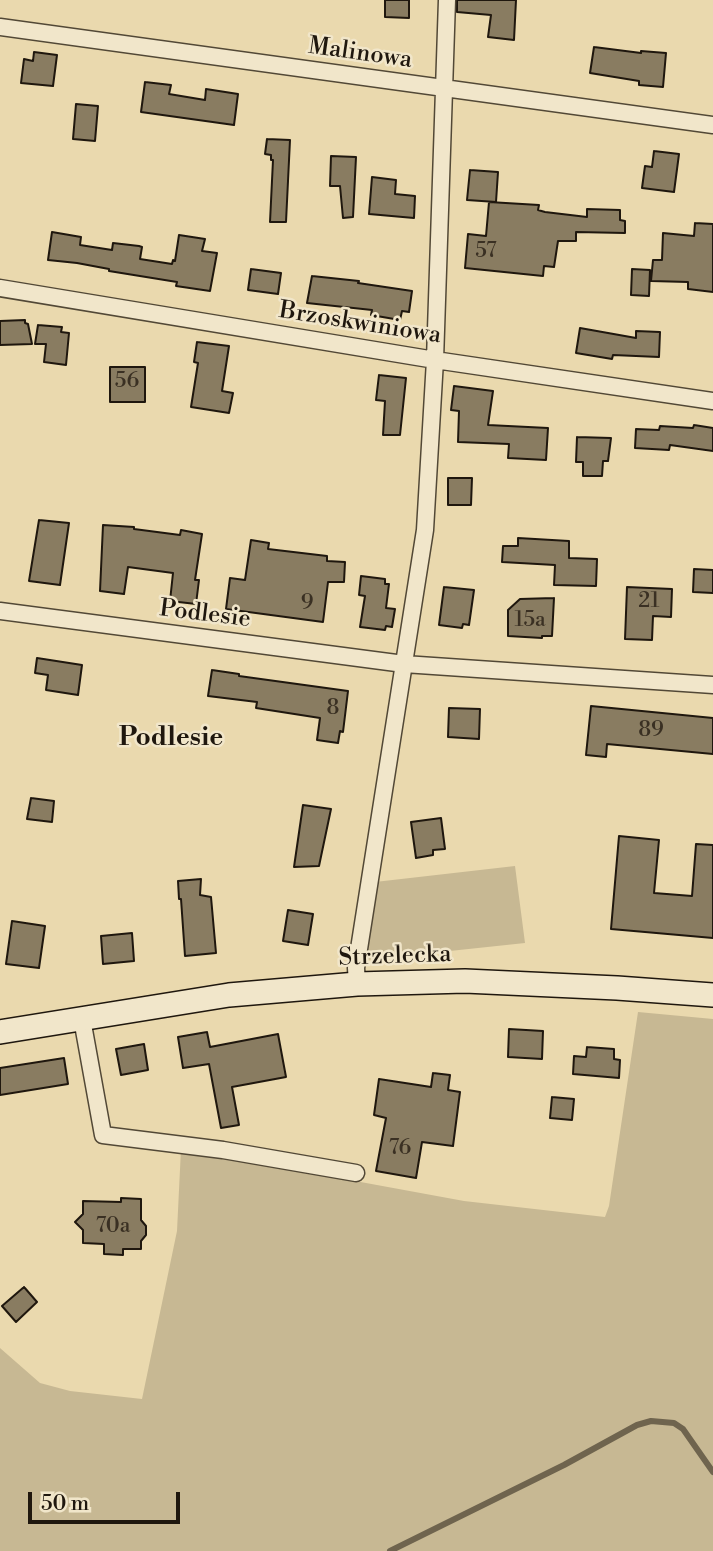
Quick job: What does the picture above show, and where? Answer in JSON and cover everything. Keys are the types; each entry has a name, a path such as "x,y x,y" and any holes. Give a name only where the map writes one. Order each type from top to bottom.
{"street":[{"path":"358,984 356,968 425,530 435,360 447,0"},
{"name":"Malinowa","path":"0,27 713,125"},
{"name":"Brzoskwiniowa","path":"0,288 435,360 713,401"},
{"name":"Podlesie","path":"0,611 404,664 713,685"},
{"name":"Strzelecka","path":"0,1032 229,995 358,984 465,981 713,995"},
{"path":"82,1018 103,1135 223,1150 356,1173"}],"shaded area":[{"path":"515,866 525,943 365,960 375,882"},
{"path":"638,1012 713,1019 713,1551 0,1551 0,1348 40,1383 70,1391 142,1399 177,1231 181,1149 464,1201 605,1217 609,1206"}],"building":[{"path":"385,0 409,0 409,18 385,17"},
{"path":"457,0 516,0 514,40 488,37 491,15 457,12"},
{"path":"594,47 666,53 663,87 639,85 639,81 590,73"},
{"path":"34,52 57,55 53,86 21,83 24,59 33,61"},
{"path":"145,82 171,85 169,94 205,100 206,89 238,94 234,125 141,112"},
{"path":"76,104 98,106 95,141 73,139"},
{"path":"267,139 290,140 286,222 270,222 273,160 271,155 265,154"},
{"path":"654,151 679,154 674,192 642,188 645,166 652,167"},
{"path":"331,156 356,157 353,217 343,218 340,186 330,186"},
{"path":"470,170 498,172 496,202 467,200"},
{"path":"372,177 396,180 395,194 415,196 414,218 369,214"},
{"path":"489,202 539,205 538,210 545,212 587,217 587,209 620,210 620,220 625,221 625,233 576,232 576,241 558,241 554,267 544,266 543,276 465,268 468,234 486,236"},
{"path":"695,223 713,224 713,292 688,289 688,282 651,281 653,260 662,260 663,233 694,236"},
{"path":"52,232 81,237 80,245 112,250 113,243 139,246 142,247 140,259 172,264 173,260 175,261 179,235 205,239 202,251 217,253 210,291 176,286 177,282 48,260"},
{"path":"251,269 281,273 278,294 248,290"},
{"path":"632,269 650,270 649,296 631,295"},
{"path":"312,276 412,291 409,312 402,311 400,320 371,315 372,310 307,303"},
{"path":"25,320 32,344 0,345 0,321"},
{"path":"38,325 62,327 61,332 69,333 66,365 44,362 46,344 35,344"},
{"path":"580,328 636,338 636,331 660,332 659,357 613,355 612,359 576,353"},
{"path":"197,342 229,346 222,391 233,393 229,413 191,407 198,363 194,362"},
{"path":"110,367 145,367 145,402 110,402"},
{"path":"379,375 406,378 400,435 383,435 385,401 376,400"},
{"path":"454,386 493,391 488,425 548,428 546,460 508,458 509,444 458,442 459,411 451,410"},
{"path":"694,425 713,428 713,451 670,445 669,450 635,448 636,429 659,430 660,426 693,428"},
{"path":"577,437 611,438 608,461 603,461 602,476 583,476 583,462 576,462"},
{"path":"448,478 472,478 471,505 448,505"},
{"path":"39,520 69,523 60,585 29,581"},
{"path":"103,525 180,535 181,530 202,534 195,580 199,580 196,604 170,601 173,573 128,567 124,594 100,591"},
{"path":"518,538 569,541 569,558 597,559 596,586 554,585 555,565 502,562 503,546 518,546"},
{"path":"251,540 269,543 268,549 327,556 327,561 345,562 344,582 328,582 323,622 226,609 230,578 245,580"},
{"path":"694,569 713,570 713,593 693,592"},
{"path":"361,576 385,579 385,584 389,584 386,608 395,609 392,627 386,626 385,630 360,627 365,596 359,595"},
{"path":"444,587 474,590 469,625 463,624 462,628 439,625"},
{"path":"627,587 672,589 671,617 653,616 652,640 625,639"},
{"path":"554,598 552,636 508,636 508,610 520,599"},
{"path":"37,658 82,665 78,695 46,690 48,675 35,673"},
{"path":"212,670 348,691 343,732 340,731 338,743 317,740 320,718 256,708 257,702 208,696"},
{"path":"591,706 713,718 713,754 607,744 606,757 586,755"},
{"path":"449,708 480,709 479,739 448,737"},
{"path":"31,798 54,801 52,822 27,819"},
{"path":"303,805 331,809 319,866 294,867"},
{"path":"441,818 445,849 433,850 433,855 416,858 411,822"},
{"path":"619,836 659,840 654,893 692,896 696,844 713,845 713,938 611,929"},
{"path":"201,879 200,895 211,897 216,953 185,956 178,881"},
{"path":"288,910 313,914 308,945 283,941"},
{"path":"12,921 45,926 39,968 6,964"},
{"path":"132,933 134,961 103,964 101,936"},
{"path":"509,1029 543,1031 542,1059 508,1057"},
{"path":"207,1032 210,1047 278,1034 286,1077 232,1087 239,1125 221,1128 209,1064 183,1068 178,1037"},
{"path":"144,1044 148,1070 121,1075 116,1049"},
{"path":"587,1047 614,1049 614,1059 620,1060 619,1078 573,1074 574,1056 586,1057"},
{"path":"64,1058 68,1084 0,1095 0,1068"},
{"path":"433,1073 450,1075 448,1090 460,1092 453,1146 422,1142 416,1178 376,1171 386,1118 374,1115 379,1079 431,1087"},
{"path":"552,1097 574,1099 572,1120 550,1118"},
{"path":"121,1198 141,1199 141,1220 146,1226 146,1235 141,1241 141,1249 123,1249 123,1255 104,1254 104,1244 83,1243 83,1230 75,1222 83,1214 83,1201 121,1202"},
{"path":"24,1287 37,1302 16,1322 2,1306"}],"waterway":[{"path":"390,1551 564,1465 637,1425 651,1421 674,1423 683,1429 713,1472"}],"district":[{"name":"Podlesie","path":"171,739"}]}
